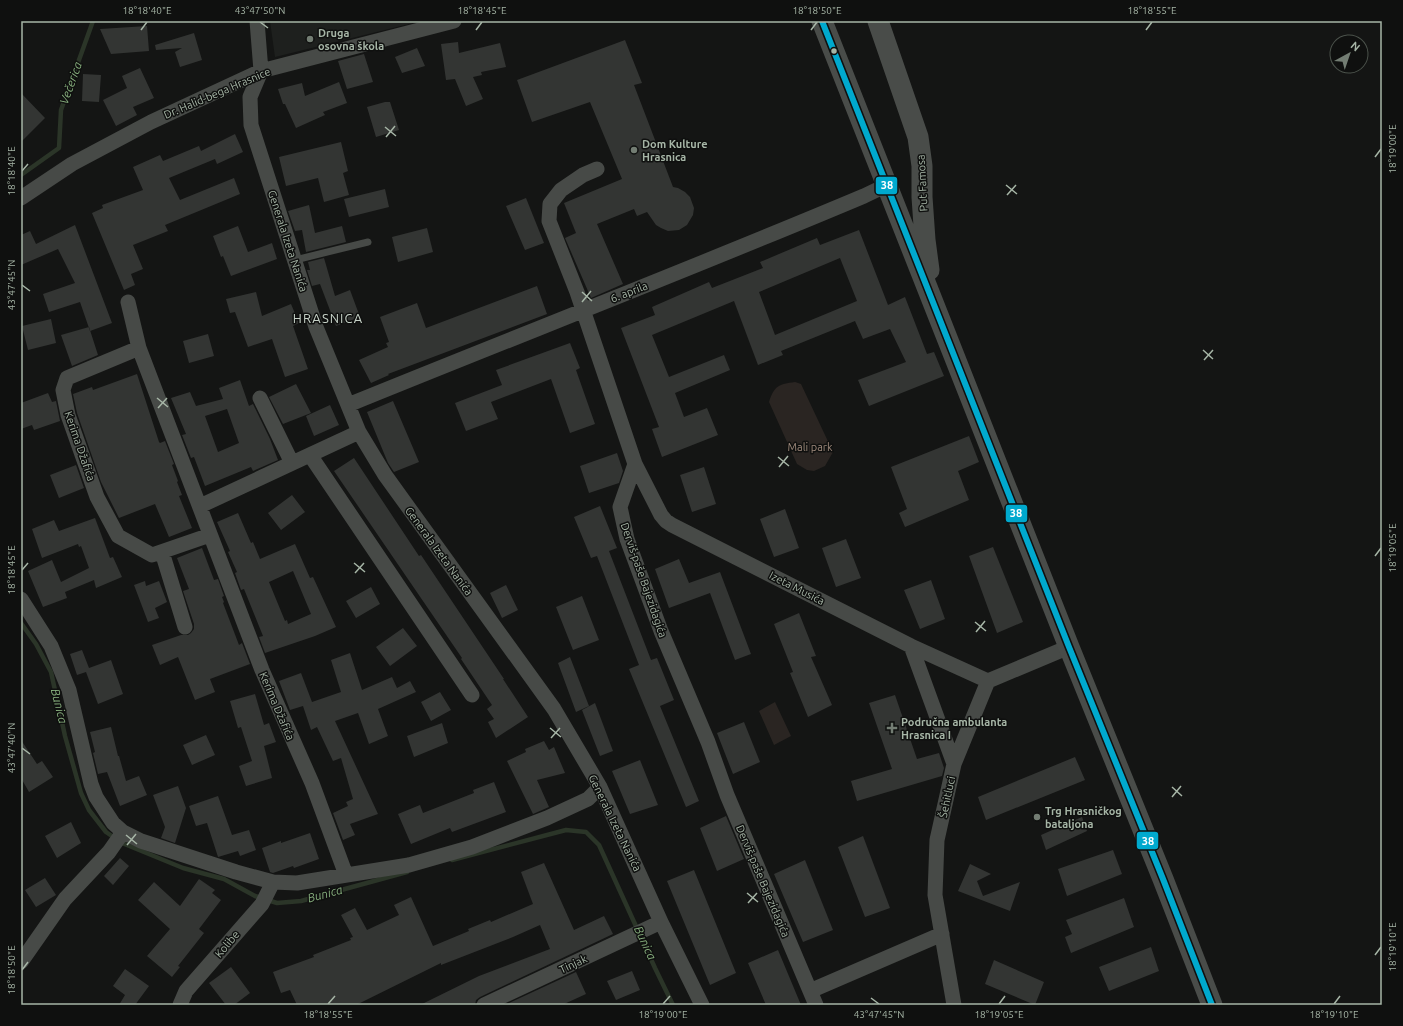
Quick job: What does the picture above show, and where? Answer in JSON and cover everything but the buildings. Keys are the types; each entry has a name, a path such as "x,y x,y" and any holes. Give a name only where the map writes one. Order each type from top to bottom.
{"main road":[{"name":"Put Famosa","path":"822,21 1212,1005"},
{"name":"Put Famosa","path":"878,21 918,137 922,166 922,197 925,240 933,304"}],"street":[{"path":"257,21 261,72"},
{"name":"Dr. Halid-bega Hrasnice","path":"21,198 72,164 151,122 261,72 454,21"},
{"name":"Generala Izeta Nanića","path":"261,72 250,98 251,125 316,327 359,432 384,475 554,709 600,787 655,925 702,1005"},
{"path":"597,169 583,175 560,190 550,204 549,221 577,292 635,464"},
{"name":"6. aprila","path":"348,405 713,259 887,185"},
{"name":"Kerima Džafića","path":"128,302 139,348 210,535 262,670 312,783 346,875"},
{"name":"Kerima Džafića","path":"139,348 67,378 63,390 68,415 97,497 118,536 152,555 210,535"},
{"path":"260,398 292,463"},
{"path":"200,506 359,432"},
{"path":"310,455 472,695"},
{"name":"Izeta Musića","path":"635,464 660,515 666,521 911,646 988,681"},
{"name":"Derviš-paše Bajezidagića","path":"635,464 620,507 627,539 661,631 708,742 727,795 813,998"},
{"path":"162,552 185,627"},
{"path":"21,599 51,646 69,690 91,784 96,797 114,823 119,838"},
{"path":"911,646 954,764"},
{"path":"988,681 1069,647"},
{"name":"Šehitluci","path":"954,1005 935,896 937,840 954,764 988,681"},
{"path":"119,838 141,841 236,872 268,893 297,883 409,865 472,848 554,815 588,799 600,787"},
{"path":"21,962 65,899 109,852 119,838"},
{"name":"Kolibe","path":"180,1005 186,991 268,893"},
{"name":"Tinjak","path":"484,1005 655,925"},
{"path":"813,998 942,934"}],"lane":[{"path":"295,260 368,242"}],"shaded area":[{"name":"Druga osovna škola","path":"270,21 421,21 275,57"}],"green space":[{"name":"Mali park","path":"795,382 801,384 833,452 825,466 814,471 807,470 797,464 769,402 775,389 781,385"},
{"path":"775,702 791,736 774,745 759,711"}],"waterway":[{"name":"Večerica","path":"21,175 59,148 61,110 93,21"},
{"name":"Bunica","path":"21,623 36,644 51,672 65,736 81,793 89,810 106,832 122,843 183,868 224,879 255,896 277,903 301,901 407,872"},
{"name":"Bunica","path":"452,860 566,830 586,832 599,845 673,1005"}],"transit line":[{"name":"38","path":"822,21 1212,1005"}],"place":[{"name":"Druga osovna škola","path":"310,39"},
{"name":"Dom Kulture Hrasnica","path":"634,150"},
{"name":"Područna ambulanta Hrasnica I","path":"892,728"},
{"name":"Trg Hrasničkog bataljona","path":"1037,817"}],"district":[{"name":"HRASNICA","path":"328,318"}]}
